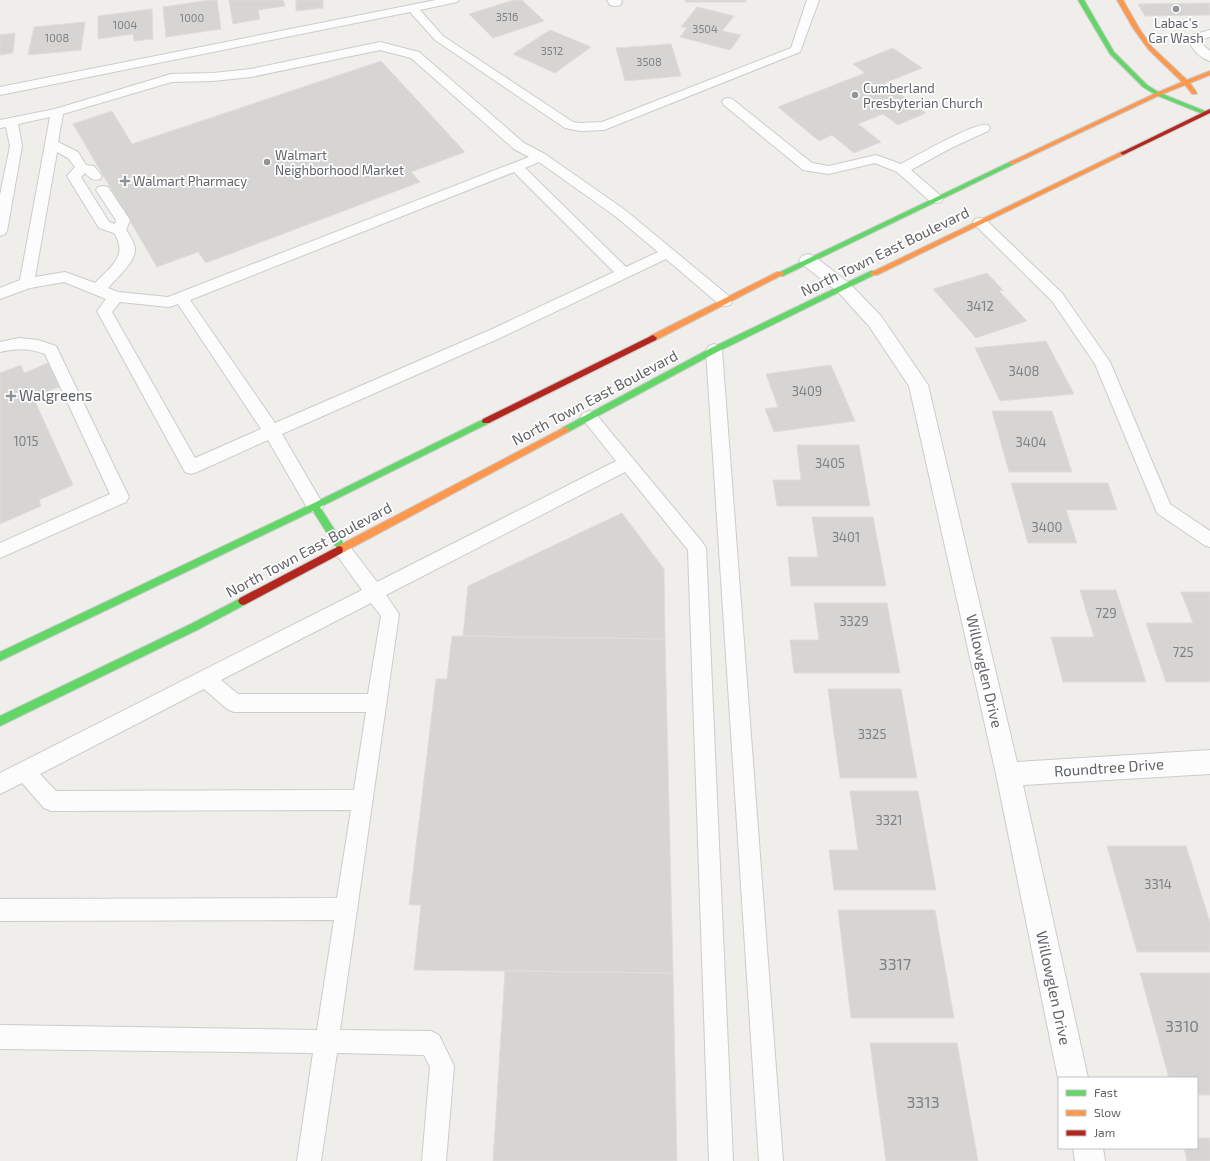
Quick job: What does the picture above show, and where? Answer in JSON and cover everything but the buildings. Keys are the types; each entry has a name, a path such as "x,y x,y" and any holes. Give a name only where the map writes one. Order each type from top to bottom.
{"main road":[{"path":"1081,0 1112,53 1145,86 1158,94 1208,113"},
{"path":"1120,0 1130,20 1151,51 1188,82 1208,113"},
{"name":"North Town East Boulevard","path":"0,658 315,506 808,260 1158,94 1210,73"},
{"name":"North Town East Boulevard","path":"0,721 194,627 714,350 1208,113"},
{"path":"315,506 342,549"}],"street":[{"name":"Willowglen Drive","path":"808,260 844,288 875,321 918,385 1008,774 1073,1077"},
{"name":"Roundtree Drive","path":"1008,774 1210,762"},
{"path":"1088,1149 1090,1161"}],"lane":[{"path":"0,91 453,0"},
{"path":"412,8 439,38 569,125 594,127 604,126 796,50 813,0"},
{"path":"1210,33 1196,37 1194,40 1197,46 1210,57"},
{"path":"0,232 16,146 6,122 58,112 171,78 213,77 251,73 380,46 415,55 519,146 540,157 620,213 725,301"},
{"path":"728,102 808,167 830,170 854,162 876,160 902,169 936,199"},
{"path":"27,283 58,112"},
{"path":"902,169 946,145 984,128"},
{"path":"52,144 73,155 82,168 89,169 95,176"},
{"path":"0,294 27,283 65,277 116,297 169,302 540,157"},
{"path":"517,167 624,274"},
{"path":"82,168 74,176 104,225 119,230 128,250 126,258 98,290"},
{"path":"103,190 123,220 119,230"},
{"path":"980,222 1057,297 1102,362 1163,508 1210,540"},
{"path":"116,297 104,311 191,467 495,334 668,254"},
{"path":"181,298 272,432 315,506"},
{"path":"0,347 11,343 35,343 51,350 120,497 0,551"},
{"path":"714,350 771,1161"},
{"path":"589,417 697,548 721,1161"},
{"path":"0,784 627,463"},
{"path":"309,1161 390,614 342,549"},
{"path":"206,679 234,703 377,703"},
{"path":"25,772 51,801 362,800"},
{"path":"0,910 346,909"},
{"path":"0,1038 431,1043 442,1066 434,1161"}],"traffic: fast":[{"path":"1081,0 1112,53 1145,86 1158,94 1205,113"},
{"path":"780,274 1012,163"},
{"path":"565,430 714,350 874,273"},
{"path":"0,657 315,506 486,421"},
{"path":"315,506 342,549"},
{"path":"0,721 194,627 243,601"}],"traffic: slow":[{"path":"1120,0 1136,28 1150,48 1186,82 1194,93"},
{"path":"1012,163 1158,94 1210,73"},
{"path":"874,273 1123,153"},
{"path":"653,338 780,274"},
{"path":"339,550 565,430"}],"traffic: jam":[{"path":"1123,153 1210,111"},
{"path":"486,421 653,338"},
{"path":"243,601 339,550"}],"place":[{"name":"Labac's Car Wash","path":"1176,9"},
{"name":"Cumberland Presbyterian Church","path":"855,95"},
{"name":"Walmart Neighborhood Market","path":"267,162"},
{"name":"Walmart Pharmacy","path":"125,181"},
{"name":"Walgreens","path":"11,396"}]}
